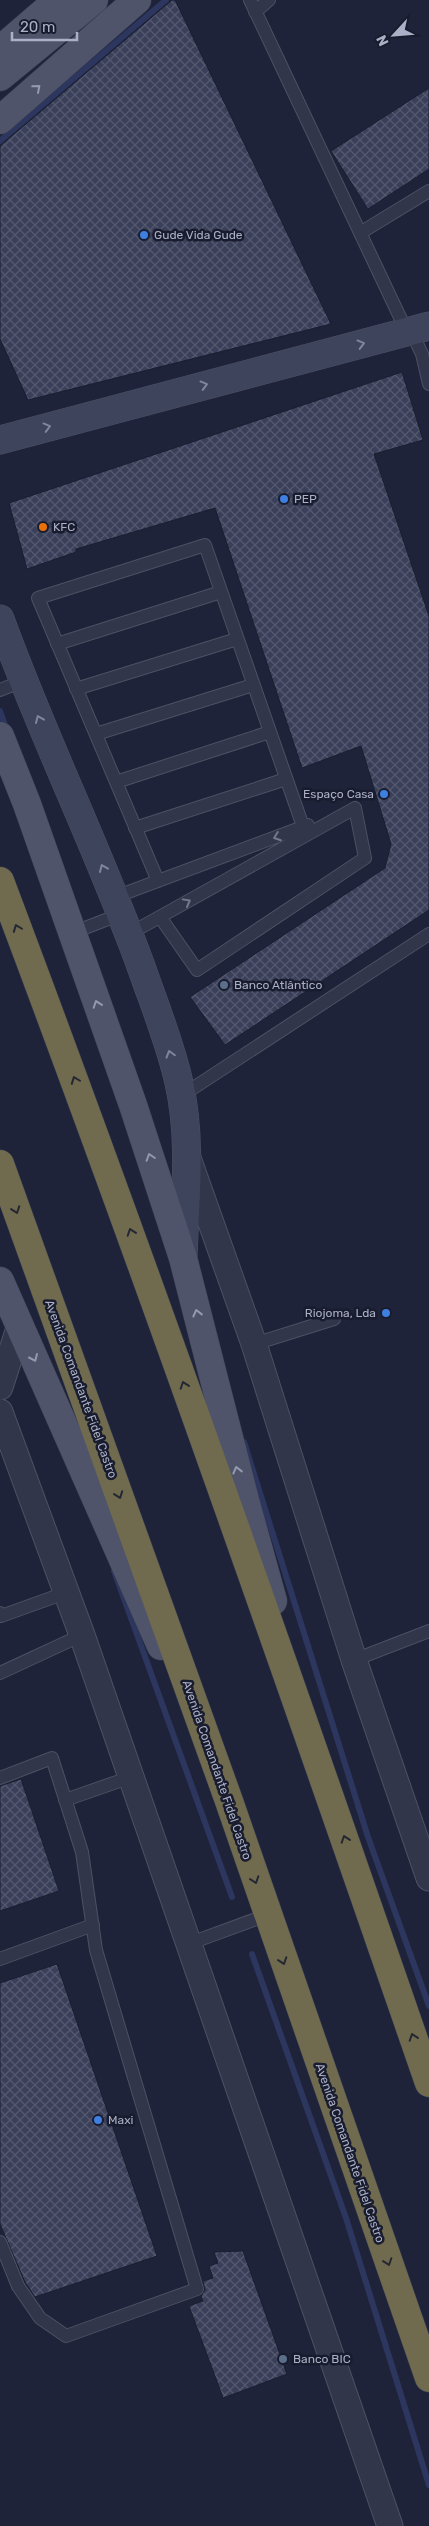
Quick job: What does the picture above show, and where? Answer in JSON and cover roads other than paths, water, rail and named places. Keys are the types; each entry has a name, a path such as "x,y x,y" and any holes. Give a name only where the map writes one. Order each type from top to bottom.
{"highway":[{"path":"0,882 107,1164 319,1764 429,2083"},
{"name":"Avenida Comandante Fidel Castro","path":"0,1164 228,1800 429,2378"}],"main road":[{"path":"0,50 58,0"},
{"path":"0,77 94,0"},
{"path":"0,120 137,0"},
{"path":"0,736 72,933 183,1258 245,1500 319,1764"},
{"path":"0,1281 228,1800"}],"street":[{"path":"0,440 416,329"},
{"path":"0,619 11,685 122,915 161,1022 181,1096 188,1156 183,1258"},
{"path":"188,1156 254,1344 354,1660 429,1878"},
{"path":"0,1387 20,1325"},
{"path":"0,1412 82,1635 390,2526"}],"lane":[{"path":"250,0 360,233 416,329 429,384"},
{"path":"256,12 269,0"},
{"path":"360,233 429,191"},
{"path":"158,881 38,598 205,545 304,831"},
{"path":"57,644 221,592"},
{"path":"76,689 237,639"},
{"path":"96,734 253,684"},
{"path":"116,782 270,732"},
{"path":"135,828 286,779"},
{"path":"122,915 158,881 304,831 355,808 365,858 197,970 160,916"},
{"path":"72,933 122,915 160,916 304,831"},
{"path":"181,1096 429,934"},
{"path":"254,1344 334,1319"},
{"path":"0,1615 65,1593"},
{"path":"354,1660 429,1631"},
{"path":"0,1673 82,1635"},
{"path":"0,1778 52,1758 82,1852 96,1950 197,2289 66,2336 40,2318 18,2286 0,2242"},
{"path":"65,1800 131,1777"},
{"path":"188,1944 267,1915"},
{"path":"0,1959 93,1925"}],"waterway":[{"path":"0,141 166,0"},
{"path":"0,711 7,731"},
{"path":"244,1442 368,1837 429,2006"},
{"path":"114,1571 232,1897"},
{"path":"252,1954 346,2218 429,2485"}],"place":[{"name":"Gude Vida Gude","path":"144,235"},
{"name":"PEP","path":"284,499"},
{"name":"KFC","path":"43,527"},
{"name":"Espaço Casa","path":"384,794"},
{"name":"Banco Atlântico","path":"224,985"},
{"name":"Riojoma, Lda","path":"386,1313"},
{"name":"Maxi","path":"98,2120"},
{"name":"Banco BIC","path":"283,2359"}]}
